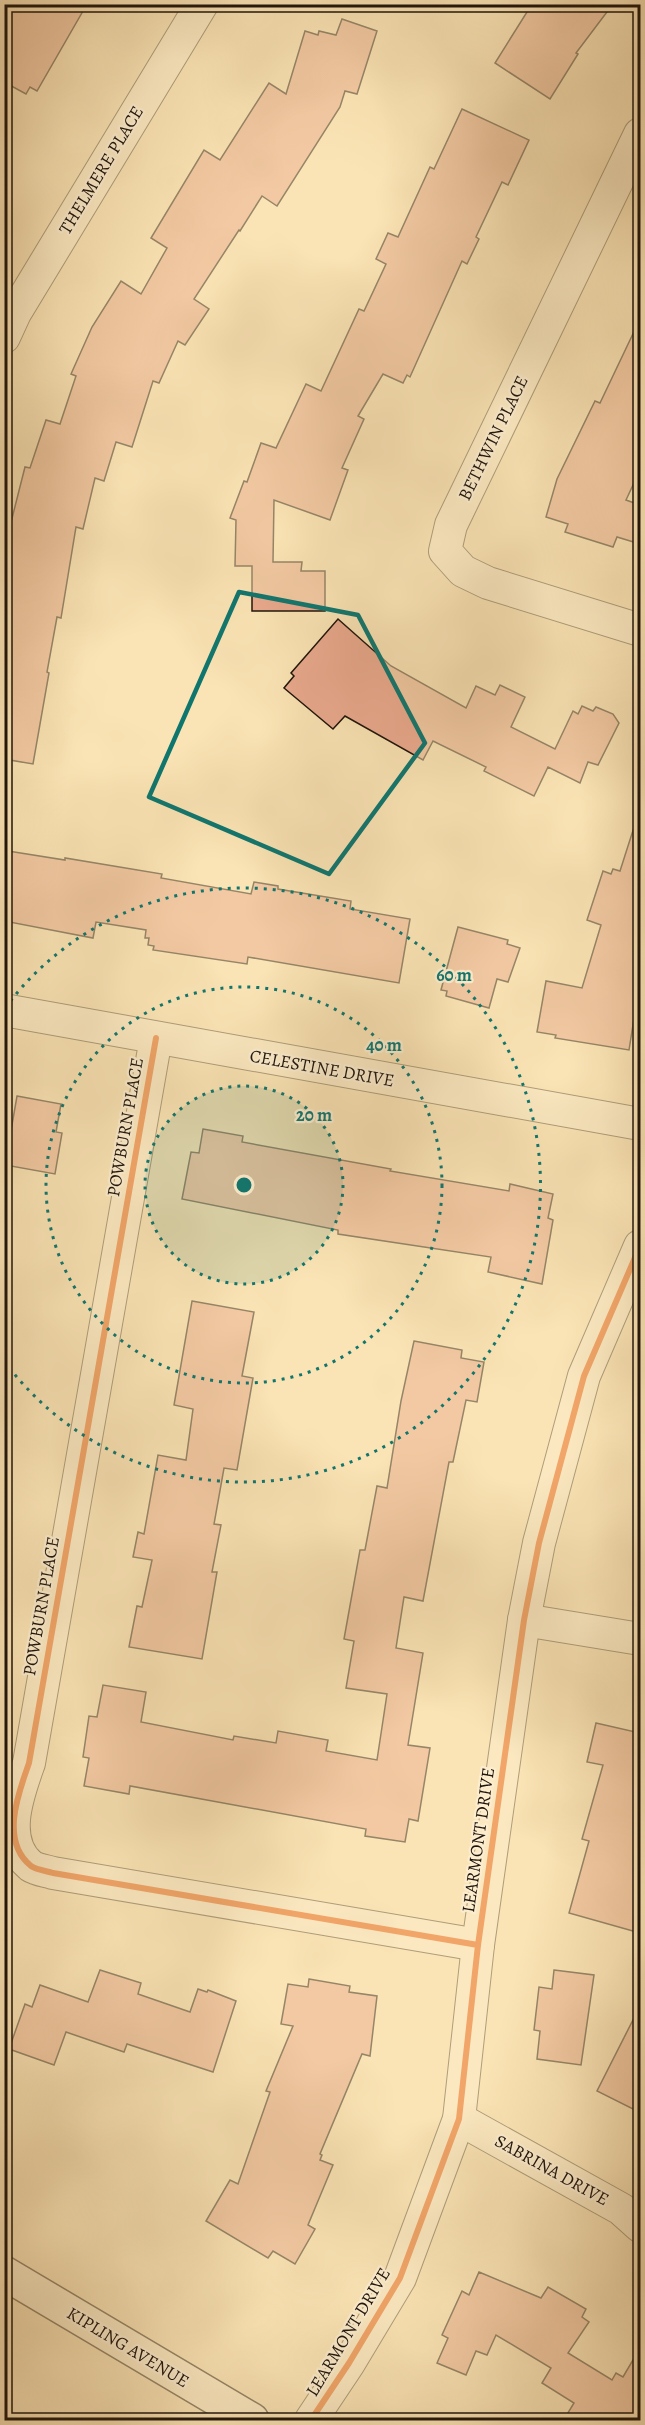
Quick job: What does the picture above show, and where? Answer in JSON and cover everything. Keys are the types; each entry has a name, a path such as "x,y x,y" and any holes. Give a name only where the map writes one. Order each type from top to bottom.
{"main road":[{"name":"KIPLING AVENUE","path":"4,2273 252,2421"}],"street":[{"name":"THELMERE PLACE","path":"4,337 15,313 202,4"},
{"name":"BETHWIN PLACE","path":"640,134 450,525 445,551 463,571 488,583 640,630"},
{"name":"CELESTINE DRIVE","path":"4,1010 640,1124"},
{"name":"POWBURN PLACE","path":"156,1038 29,1763 13,1808 14,1846 32,1866 53,1873 478,1945"},
{"name":"LEARMONT DRIVE","path":"311,2421 400,2278 459,2119 478,1945 524,1620 539,1544 584,1376 640,1246"},
{"path":"524,1620 640,1640"},
{"name":"SABRINA DRIVE","path":"459,2119 621,2209 640,2226"}],"highlighted area":[{"path":"239,592 358,615 425,743 329,874 149,797"}],"building":[{"path":"4,4 87,4 37,91 30,87 26,94 4,82"},
{"path":"532,4 613,4 576,53 578,54 550,99 495,63"},
{"path":"342,19 377,31 357,94 345,91 340,107 277,206 262,196 194,299 209,309 185,345 178,341 159,383 153,381 132,447 116,442 104,481 95,478 83,529 76,527 61,618 57,617 47,672 49,673 33,764 4,759 4,550 25,467 30,468 46,420 60,424 76,376 71,374 92,327 121,281 141,294 167,248 151,238 204,150 220,160 269,83 286,94 305,31 318,35 319,31 336,35"},
{"path":"462,109 529,140 508,185 502,182 476,237 479,239 467,264 462,261 410,377 407,375 403,383 383,374 358,416 364,419 342,468 348,470 330,520 274,500 273,562 302,562 301,571 325,571 325,611 252,611 252,566 235,566 236,520 230,518 244,481 247,482 261,443 276,448 306,384 321,391 359,309 364,311 386,264 376,259 388,233 398,237 430,167 434,169"},
{"path":"640,319 640,470 626,500 640,505 640,544 617,537 613,547 565,532 568,524 546,517 557,479 595,401 600,403"},
{"path":"338,619 391,666 466,708 476,686 495,695 500,685 525,697 511,727 555,749 573,711 578,714 582,706 593,711 596,707 613,714 619,723 598,765 588,762 580,783 548,767 534,796 484,771 486,767 433,741 423,760 345,716 333,729 284,688 294,676 291,673"},
{"path":"635,824 640,825 640,981 629,1050 555,1038 556,1035 537,1032 546,981 582,988 601,925 587,920 603,871 611,874 613,869 620,871"},
{"path":"8,851 162,874 161,878 251,894 254,882 278,886 278,889 351,901 350,909 410,919 399,983 248,957 247,964 153,950 154,946 148,945 149,938 145,938 146,930 96,922 93,938 4,921 4,872"},
{"path":"458,927 508,940 507,944 520,948 508,982 497,979 489,1008 446,996 447,991 441,990"},
{"path":"17,1096 61,1104 56,1132 62,1133 55,1174 5,1165"},
{"path":"203,1129 243,1136 242,1142 391,1169 390,1171 509,1191 510,1184 553,1194 548,1218 553,1220 542,1284 488,1272 491,1257 338,1234 338,1230 182,1199 191,1152 199,1153"},
{"path":"192,1301 254,1312 242,1376 253,1378 237,1470 224,1468 214,1524 221,1525 212,1572 217,1572 202,1659 129,1647 137,1606 142,1607 152,1560 133,1557 138,1532 144,1534 158,1455 186,1460 193,1409 174,1405"},
{"path":"414,1341 462,1350 461,1358 484,1362 477,1402 466,1400 453,1462 449,1462 423,1601 404,1597 396,1648 423,1653 408,1745 430,1748 418,1821 409,1819 405,1842 365,1836 366,1829 130,1786 129,1794 84,1786 89,1758 83,1757 89,1716 97,1717 103,1685 146,1692 141,1722 233,1740 234,1736 276,1743 278,1731 328,1740 326,1751 377,1760 387,1694 346,1688 354,1641 344,1639 360,1550 365,1550 377,1486 387,1488 401,1401"},
{"path":"596,1723 640,1733 640,1933 569,1913 589,1841 582,1839 603,1765 587,1762"},
{"path":"100,1970 141,1983 138,1994 190,2012 198,1989 207,1992 208,1990 236,2001 213,2072 127,2044 124,2052 66,2032 54,2065 9,2049 25,2004 32,2007 40,1985 88,2002"},
{"path":"554,1970 594,1975 581,2065 537,2059 540,2031 534,2030 539,1987 552,1989"},
{"path":"309,1979 350,1986 349,1992 377,1996 370,2056 362,2054 320,2154 322,2155 320,2160 333,2165 308,2225 315,2229 295,2264 273,2251 268,2258 206,2221 230,2180 238,2184 270,2092 266,2091 293,2026 281,2024 288,1984 308,1987"},
{"path":"640,2006 640,2094 633,2109 597,2091"},
{"path":"479,2272 541,2298 548,2287 586,2309 582,2317 589,2322 568,2353 612,2380 616,2373 623,2377 640,2348 640,2421 563,2421 574,2403 542,2383 551,2368 496,2335 487,2355 476,2351 466,2375 437,2363 448,2338 442,2335 462,2291 469,2295"}],"cycle path":[{"path":"156,1038 29,1763 14,1817 16,1844 22,1856 31,1866 53,1873 478,1945"},
{"path":"311,2420 349,2363 400,2278 459,2119 478,1945 524,1620 539,1543 584,1376 640,1246"}]}
